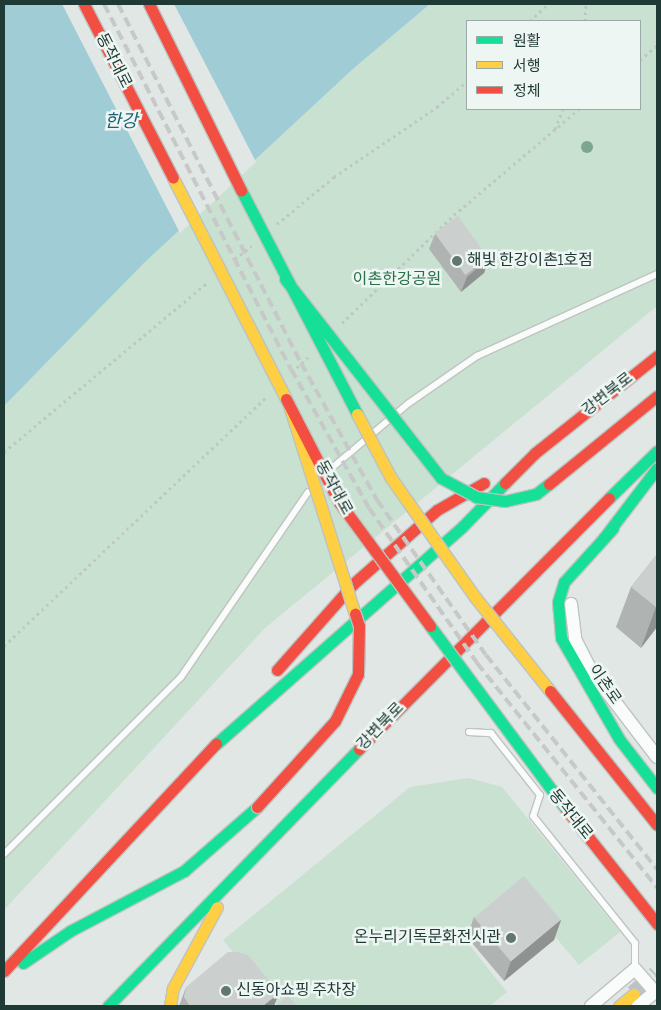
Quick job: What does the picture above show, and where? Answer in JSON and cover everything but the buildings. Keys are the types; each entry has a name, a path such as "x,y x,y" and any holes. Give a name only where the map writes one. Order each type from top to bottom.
{"main road":[{"name":"동작대로","path":"84,4 339,502 411,606 657,924"},
{"path":"149,4 285,280 391,478 475,597 657,825"},
{"path":"285,280 441,478 476,497 506,501 536,494 657,396"},
{"name":"강변북로","path":"192,765 463,526 535,453 657,356"},
{"path":"4,976 70,931 184,871 257,807 335,721 358,674 359,626 330,547 289,405"},
{"name":"강변북로","path":"108,1006 227,886 480,624 657,451"},
{"name":"강변북로","path":"4,971 192,765 353,584 437,510 535,453"},
{"path":"571,604 577,577 657,468"},
{"path":"612,528 575,564 561,590 558,614 567,654 619,739 657,788"},
{"path":"170,1006 174,988 227,886"},
{"path":"619,1006 634,994"}],"street":[{"name":"이촌로","path":"571,604 575,639 592,672 657,756"},
{"path":"591,1006 636,969 656,993 638,1006"}],"lane":[{"path":"4,854 181,677 299,502 337,461 476,356 657,274"},
{"path":"469,732 491,733 540,795 533,816 635,943 636,969"}],"path":[{"path":"531,20 548,4"},
{"path":"585,20 586,4"},
{"path":"641,59 657,45"},
{"path":"554,129 563,110"}],"green space":[{"name":"이촌한강공원","path":"430,4 657,4 657,306 265,628 4,910 4,406 144,263 354,68"},
{"path":"469,778 502,787 620,932 579,965 517,891 462,936 507,992 490,1006 278,1006 223,940 410,787"}],"water":[{"name":"한강","path":"4,4 430,4 354,68 144,263 4,406"}],"pier":[{"path":"62,4 174,4 233,117 256,162 180,233"}],"tunnel":[{"path":"634,994 657,974"}],"railway":[{"path":"104,4 291,369 369,508 477,663 657,888"},
{"path":"118,4 301,363 377,500 486,655 657,869"}],"traffic: fast":[{"path":"241,190 357,414"},
{"path":"285,279 441,478 476,497 505,501 536,494 549,484"},
{"path":"609,498 657,451"},
{"path":"603,539 657,468"},
{"path":"216,744 463,526 505,483"},
{"path":"613,528 564,582 558,602 561,638 619,739 657,788"},
{"path":"430,626 566,809"},
{"path":"108,1006 359,749"},
{"path":"23,963 70,931 184,871 257,807"}],"traffic: slow":[{"path":"173,178 286,399"},
{"path":"289,405 355,614"},
{"path":"357,414 391,478 475,597 550,691"},
{"path":"170,1006 173,988 217,907"},
{"path":"619,1006 634,994"}],"traffic: jam":[{"path":"84,4 173,178"},
{"path":"149,4 241,190"},
{"path":"505,483 535,453 657,356"},
{"path":"549,484 657,396"},
{"path":"286,399 339,502 430,626"},
{"path":"277,670 353,584 437,510 484,483"},
{"path":"359,749 609,498"},
{"path":"257,807 335,721 358,674 359,626 355,614"},
{"path":"550,691 657,825"},
{"path":"4,971 216,744"},
{"path":"566,809 657,924"}],"place":[{"name":"해빛 한강이촌1호점","path":"457,261"},
{"name":"온누리기독문화전시관","path":"511,938"},
{"name":"신동아쇼핑 주차장","path":"226,991"}]}
